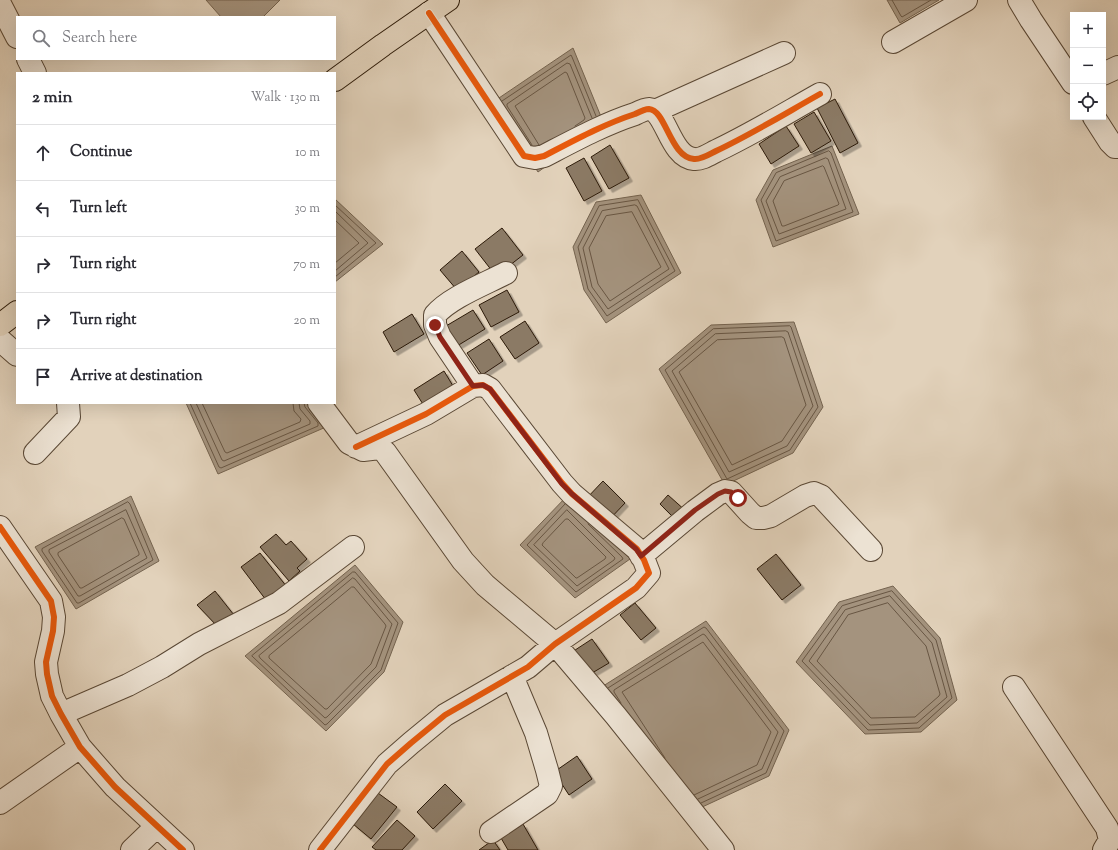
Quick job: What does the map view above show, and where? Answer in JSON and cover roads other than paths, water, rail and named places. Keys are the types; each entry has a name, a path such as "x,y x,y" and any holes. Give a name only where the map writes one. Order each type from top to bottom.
{"main road":[{"path":"336,79 437,5"},
{"path":"0,325 16,313"}],"street":[{"path":"894,42 966,0"},
{"path":"1019,0 1070,79"},
{"path":"0,4 16,35"},
{"path":"437,5 524,156 535,158 544,156 624,118 649,109 655,111 663,121 679,151 686,157 694,160 707,156 731,144 820,94"},
{"path":"655,111 784,53"},
{"path":"28,60 34,72"},
{"path":"1106,73 1118,67"},
{"path":"1096,120 1110,142 1115,147 1118,147"},
{"path":"473,386 440,337 435,325 434,315 454,299 506,273"},
{"path":"0,340 16,354"},
{"path":"320,850 387,764 411,743 445,715 528,666 555,644 636,588 649,573 644,560 636,549 562,484 490,389 483,385 473,386 426,414 356,446"},
{"path":"35,453 69,417 68,404"},
{"path":"320,404 349,443 363,450 380,448 385,452 463,561 485,585 555,644 616,716 723,850"},
{"path":"641,556 695,510 718,494 725,491 731,492 756,518 771,516 805,496 814,493 821,496 871,550"},
{"path":"0,527 51,601 54,617 53,631 46,662 47,674 52,696 61,714 80,747 115,786 183,850"},
{"path":"61,714 128,685 162,668 199,644 278,603 352,547"},
{"path":"491,832 547,794 551,786 536,734 512,676"},
{"path":"1014,687 1106,828 1110,840 1104,850"},
{"path":"0,803 80,747"},
{"path":"132,850 157,826"}],"water":[{"path":"206,0 280,0 264,16 220,16"},
{"path":"887,0 939,0 900,23"},
{"path":"573,48 604,124 538,172 493,102"},
{"path":"832,146 859,214 773,247 756,200 773,170"},
{"path":"641,195 681,273 606,323 584,290 573,247 596,202"},
{"path":"336,200 383,244 336,281"},
{"path":"794,322 823,407 793,453 725,485 659,369 711,325"},
{"path":"186,404 308,404 326,427 218,474"},
{"path":"131,496 159,561 76,609 35,547"},
{"path":"567,496 630,559 575,598 520,545"},
{"path":"355,565 403,622 384,672 326,731 245,656"},
{"path":"893,586 940,638 957,700 921,732 865,734 796,662 839,602"},
{"path":"706,621 789,730 769,776 685,815 600,688"}]}
